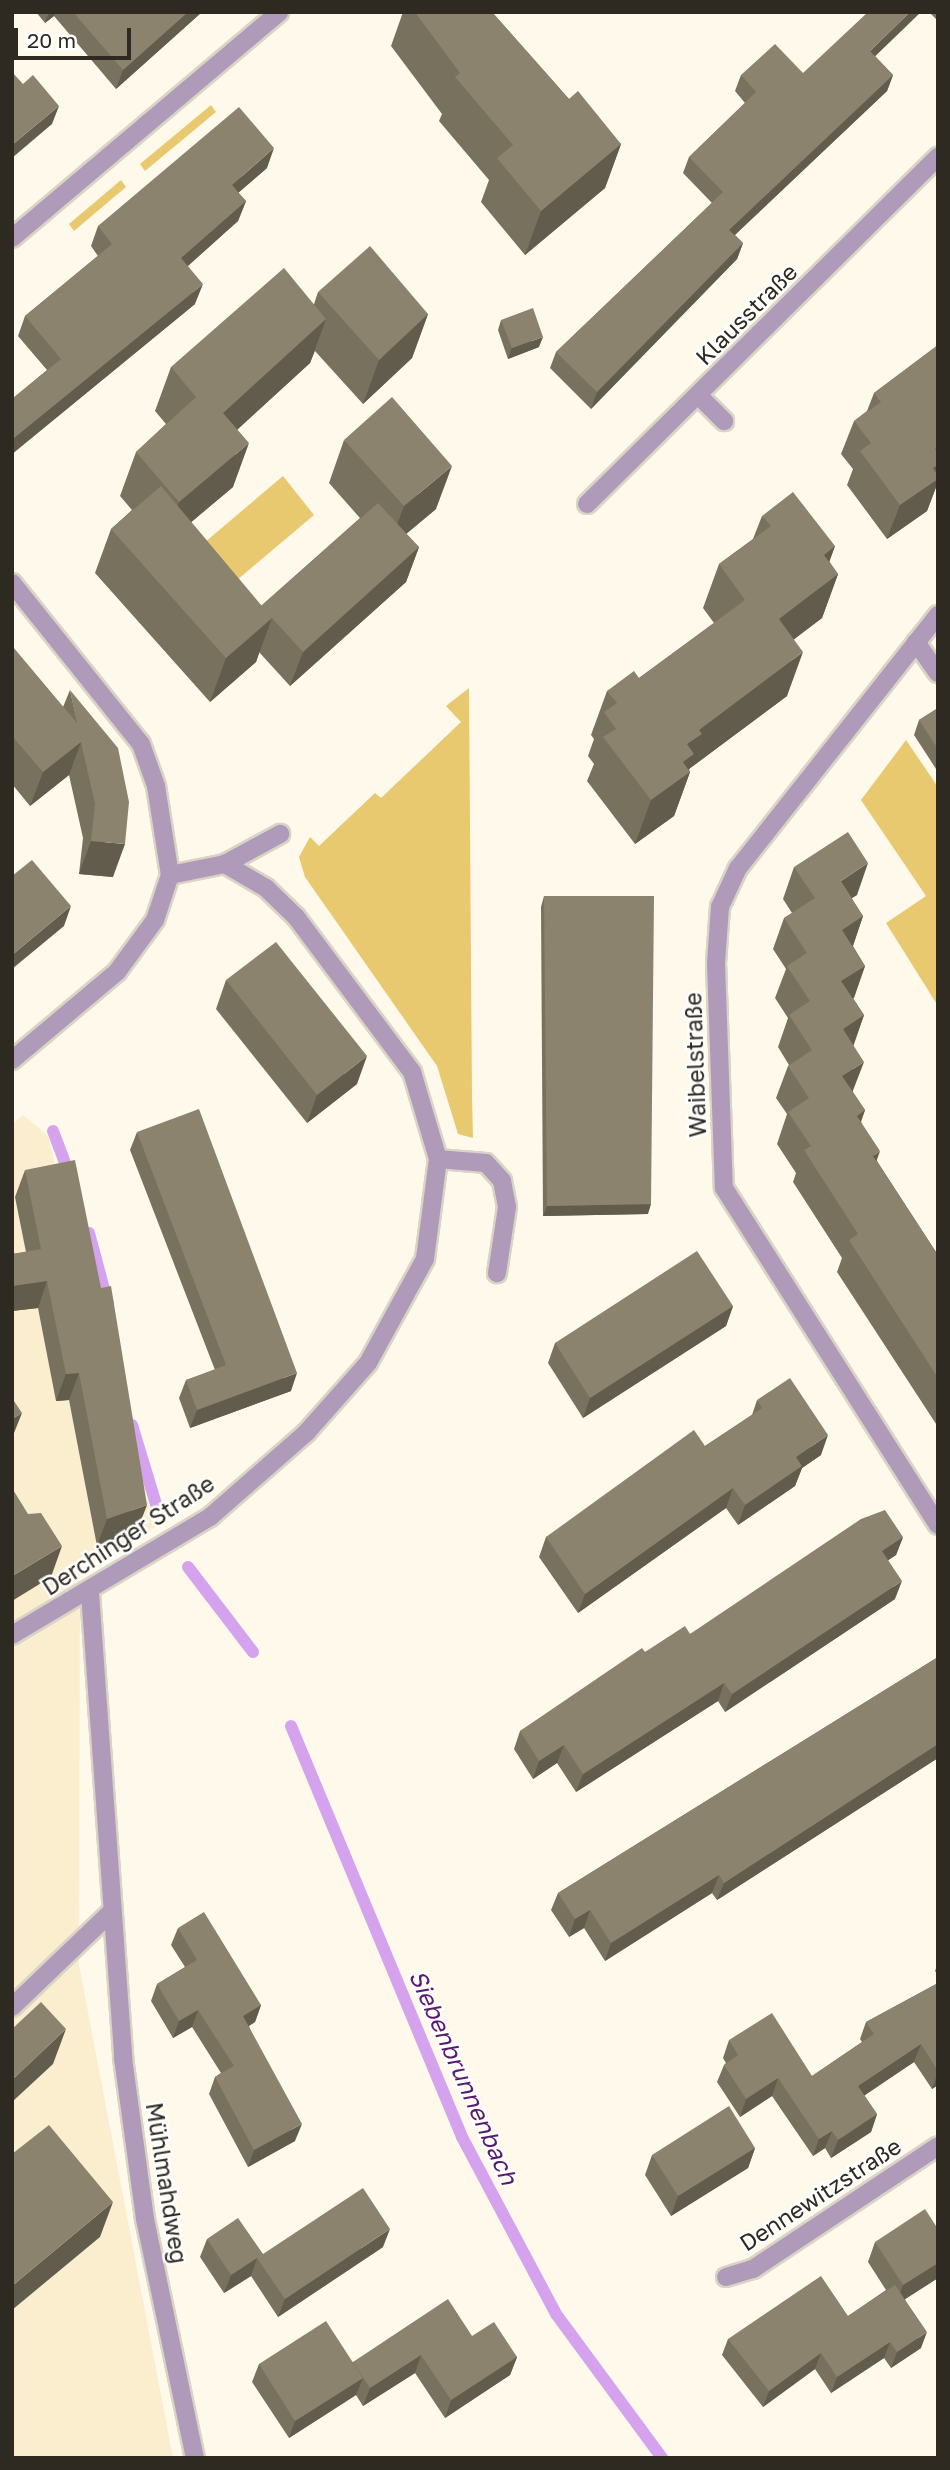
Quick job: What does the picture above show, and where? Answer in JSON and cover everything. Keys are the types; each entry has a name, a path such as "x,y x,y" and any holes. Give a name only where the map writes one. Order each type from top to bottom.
{"street":[{"path":"12,238 279,12"},
{"name":"Klausstraße","path":"587,503 938,157"},
{"path":"698,395 724,421"},
{"path":"12,583 141,744 156,786 170,875 155,920 117,972 12,1060"},
{"name":"Waibelstraße","path":"938,615 738,867 720,907 716,963 724,1188 938,1525"},
{"path":"916,642 938,673"},
{"path":"170,875 225,864 280,834"},
{"name":"Derchinger Straße","path":"12,1634 90,1593 210,1517 306,1433 368,1363 425,1259 438,1158 427,1109 395,1042 296,917 266,888 225,864"},
{"path":"438,1158 486,1163 502,1181 507,1207 496,1273"},
{"name":"Mühlmahdweg","path":"90,1593 110,1913 145,2219 195,2458"},
{"path":"12,2007 110,1913"},
{"name":"Dennewitzstraße","path":"726,2277 753,2269 938,2146"}],"shaded area":[{"path":"211,105 216,112 145,171 140,164"},
{"path":"121,180 126,187 74,231 69,224"},
{"path":"283,476 314,515 224,591 191,554"},
{"path":"469,688 473,1138 458,1134 437,1066 305,877 299,857 310,837 319,846 375,793 381,798 461,722 446,706"},
{"path":"906,740 938,787 938,1006 886,923 926,896 861,800"},
{"path":"23,1115 48,1136 91,1314 155,1527 80,1568 79,1965 173,2458 12,2458 12,1124"}],"building":[{"path":"73,12 188,12 123,70"},
{"path":"415,12 492,12 569,99 578,91 621,144 541,211 497,158 513,145 455,77 460,73"},
{"path":"868,12 910,12 870,51 893,75 729,230 743,243 597,392 556,352 723,192 689,157 756,92 741,75 775,44 803,73"},
{"path":"12,72 23,84 33,75 59,106 12,145"},
{"path":"239,107 274,148 232,185 246,201 181,258 203,284 14,438 12,399 61,359 25,316 112,244 98,226"},
{"path":"370,246 428,314 379,360 318,292"},
{"path":"284,268 326,319 223,413 249,443 179,502 136,452 196,397 171,367"},
{"path":"533,308 543,337 512,348 501,320"},
{"path":"938,345 938,447 935,449 938,453 938,465 933,468 938,479 900,505 860,451 871,443 854,421 881,402 874,393"},
{"path":"392,397 452,466 404,506 344,440"},
{"path":"161,486 272,618 226,658 111,529"},
{"path":"793,492 835,546 824,555 838,574 779,619 803,652 699,730 702,734 687,744 694,754 683,762 690,772 651,800 603,737 616,729 604,712 617,703 607,691 634,671 639,678 745,600 719,564 771,526 762,516"},
{"path":"378,503 419,547 303,652 261,606"},
{"path":"12,646 77,723 70,690 118,748 129,802 125,844 91,841 95,804 81,742 43,772 12,736"},
{"path":"938,708 938,749 919,720"},
{"path":"848,832 868,863 841,881 863,916 842,930 865,966 841,981 864,1015 843,1029 864,1062 842,1076 865,1110 857,1116 880,1151 873,1156 938,1255 938,1378 849,1240 858,1234 804,1150 811,1146 788,1112 809,1098 788,1066 812,1050 789,1015 810,1001 787,966 807,953 784,918 815,898 794,867"},
{"path":"32,860 71,906 12,955 12,876"},
{"path":"544,896 654,896 651,1204 547,1206"},
{"path":"276,942 367,1056 317,1095 226,980"},
{"path":"199,1109 297,1373 197,1410 186,1380 226,1365 137,1132"},
{"path":"75,1160 101,1288 111,1286 147,1505 107,1519 79,1373 66,1374 47,1281 12,1286 12,1254 41,1249 25,1170"},
{"path":"697,1251 733,1306 590,1398 555,1343"},
{"path":"790,1378 828,1435 796,1457 802,1466 745,1505 733,1488 585,1594 546,1537 694,1430 705,1446 762,1408 757,1400"},
{"path":"12,1398 22,1413 12,1419"},
{"path":"12,1488 28,1514 41,1513 62,1546 14,1575 12,1573"},
{"path":"885,1510 903,1537 882,1551 902,1581 732,1694 724,1683 583,1774 564,1745 539,1761 520,1731 642,1648 645,1652 685,1626 690,1634 861,1519"},
{"path":"938,1657 938,1744 724,1883 719,1875 611,1943 590,1910 575,1919 558,1893"},
{"path":"204,1912 261,2005 243,2016 302,2124 254,2150 215,2077 234,2066 198,2010 179,2021 157,1984 197,1960 178,1928"},
{"path":"938,1983 938,2071 921,2044 858,2086 877,2114 838,2140 832,2131 819,2139 778,2078 746,2099 724,2065 738,2055 729,2040 772,2013 812,2076 874,2034 866,2022"},
{"path":"41,2002 66,2029 12,2080 12,2029"},
{"path":"729,2106 755,2148 678,2196 652,2155"},
{"path":"49,2125 113,2202 12,2286 12,2154"},
{"path":"363,2188 390,2229 285,2299 257,2258 231,2275 207,2239 238,2218 263,2254"},
{"path":"925,2209 938,2229 938,2263 903,2285 875,2242"},
{"path":"821,2276 848,2316 895,2285 927,2332 897,2352 890,2342 837,2377 821,2353 769,2391 728,2339"},
{"path":"448,2299 472,2336 494,2322 517,2357 451,2400 421,2355 370,2388 353,2362"},
{"path":"326,2321 363,2378 295,2421 259,2364"}],"waterway":[{"name":"Siebenbrunnenbach","path":"53,1131 70,1176"},
{"name":"Siebenbrunnenbach","path":"89,1233 108,1304"},
{"name":"Siebenbrunnenbach","path":"132,1425 156,1504"},
{"name":"Siebenbrunnenbach","path":"188,1567 253,1652"},
{"name":"Siebenbrunnenbach","path":"291,1726 462,2137 556,2314 662,2458"}]}
